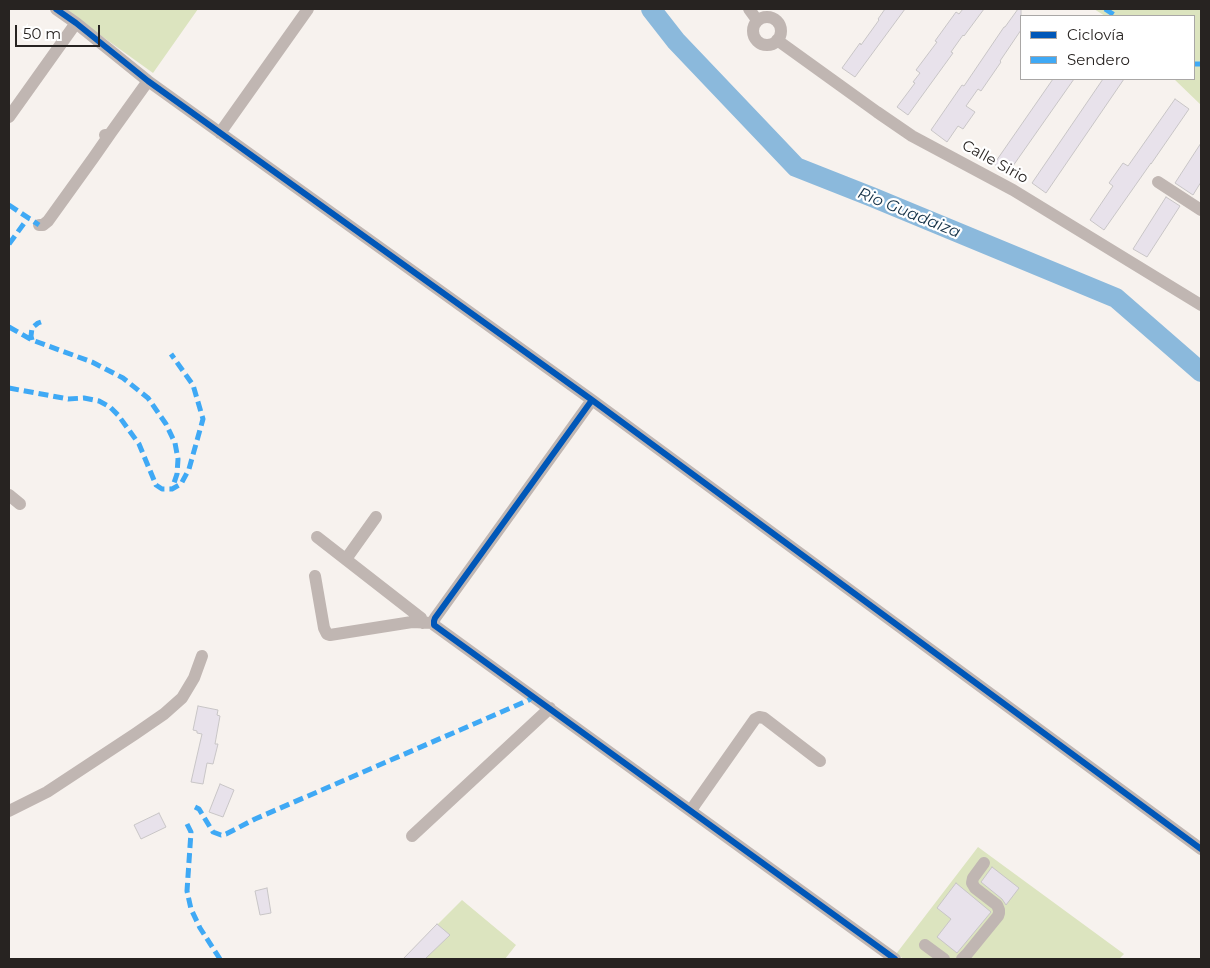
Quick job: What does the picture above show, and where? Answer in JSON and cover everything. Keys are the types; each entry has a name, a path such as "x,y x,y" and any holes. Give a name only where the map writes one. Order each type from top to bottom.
{"street":[{"path":"56,9 148,81 592,400 1201,849"},
{"path":"220,133 308,9"},
{"path":"748,9 757,20"},
{"path":"771,17 777,20 781,27 781,34 777,40 771,44 763,44 757,40 753,34 753,26 757,20 771,17"},
{"path":"9,117 76,23"},
{"name":"Calle Sirio","path":"777,40 912,136 1013,190 1201,305"},
{"path":"39,225 43,225 48,221 94,157 108,134 148,81"},
{"path":"1158,182 1201,210"},
{"path":"315,576 325,633 327,634 412,622 428,623 435,618 592,400"},
{"path":"9,495 20,504"},
{"path":"346,559 376,517"},
{"path":"317,537 421,618 436,626 550,708 895,959"},
{"path":"9,811 47,792 164,714 182,698 194,678 202,656"},
{"path":"412,836 550,708"},
{"path":"691,810 758,717 764,718 820,761"},
{"path":"962,959 999,913 997,905 975,888 972,883 973,878 984,863"},
{"path":"925,945 944,959"}],"green space":[{"path":"64,9 198,9 153,73"},
{"path":"1094,9 1201,9 1201,105 1175,80 1195,80 1195,15 1103,15"},
{"path":"978,847 1124,954 1119,959 904,959 896,954"},
{"path":"462,900 516,945 505,959 403,959"}],"building":[{"path":"885,9 905,9 855,77 842,68 860,43 861,45"},
{"path":"963,9 984,9 963,35 951,52 953,53 908,115 897,107 915,83 913,82 920,73 916,70 956,12 959,14"},
{"path":"1018,9 1021,9 1020,31 981,91 978,89 966,106 975,112 963,129 958,126 947,142 931,130"},
{"path":"1052,80 1073,80 1008,173 994,164"},
{"path":"1102,80 1123,80 1046,193 1032,183"},
{"path":"1175,99 1189,109 1104,230 1090,220 1113,186 1109,183 1123,163 1128,166"},
{"path":"1201,143 1201,182 1193,195 1175,183"},
{"path":"1166,197 1180,206 1147,257 1133,249"},
{"path":"198,706 218,710 217,715 220,716 215,744 218,744 213,764 207,763 203,784 191,782 202,734 193,730"},
{"path":"220,784 234,790 223,817 209,812"},
{"path":"159,813 166,827 141,839 134,825"},
{"path":"992,867 1019,888 1006,905 1002,899 981,882"},
{"path":"956,883 991,912 957,953 937,937 951,919 937,908"},
{"path":"267,888 271,913 260,915 255,891"},
{"path":"437,924 450,935 425,959 403,959"}],"waterway":[{"name":"Rio Guadaiza","path":"651,9 676,41 796,167 1116,298 1201,372"}],"marked path":[{"path":"1105,9 1114,15"},
{"path":"1195,64 1201,64"},
{"path":"9,205 39,225"},
{"path":"9,244 28,218"},
{"path":"32,340 32,328 41,322"},
{"path":"9,327 32,340 92,362 123,378 148,398 166,424 175,443 178,459 177,474 172,489"},
{"path":"9,388 68,399 84,398 99,401 110,407 139,444 156,485 162,489 172,489 181,484 189,469 203,419 193,385 171,354"},
{"path":"195,807 199,809 213,832 221,835 226,834 255,819 529,700 533,696"},
{"path":"187,824 191,832 187,891 191,909 200,928 220,959"}],"cycle path":[{"path":"56,9 148,81 592,400 1201,849"},
{"path":"592,400 435,618 434,625 895,959"}]}
